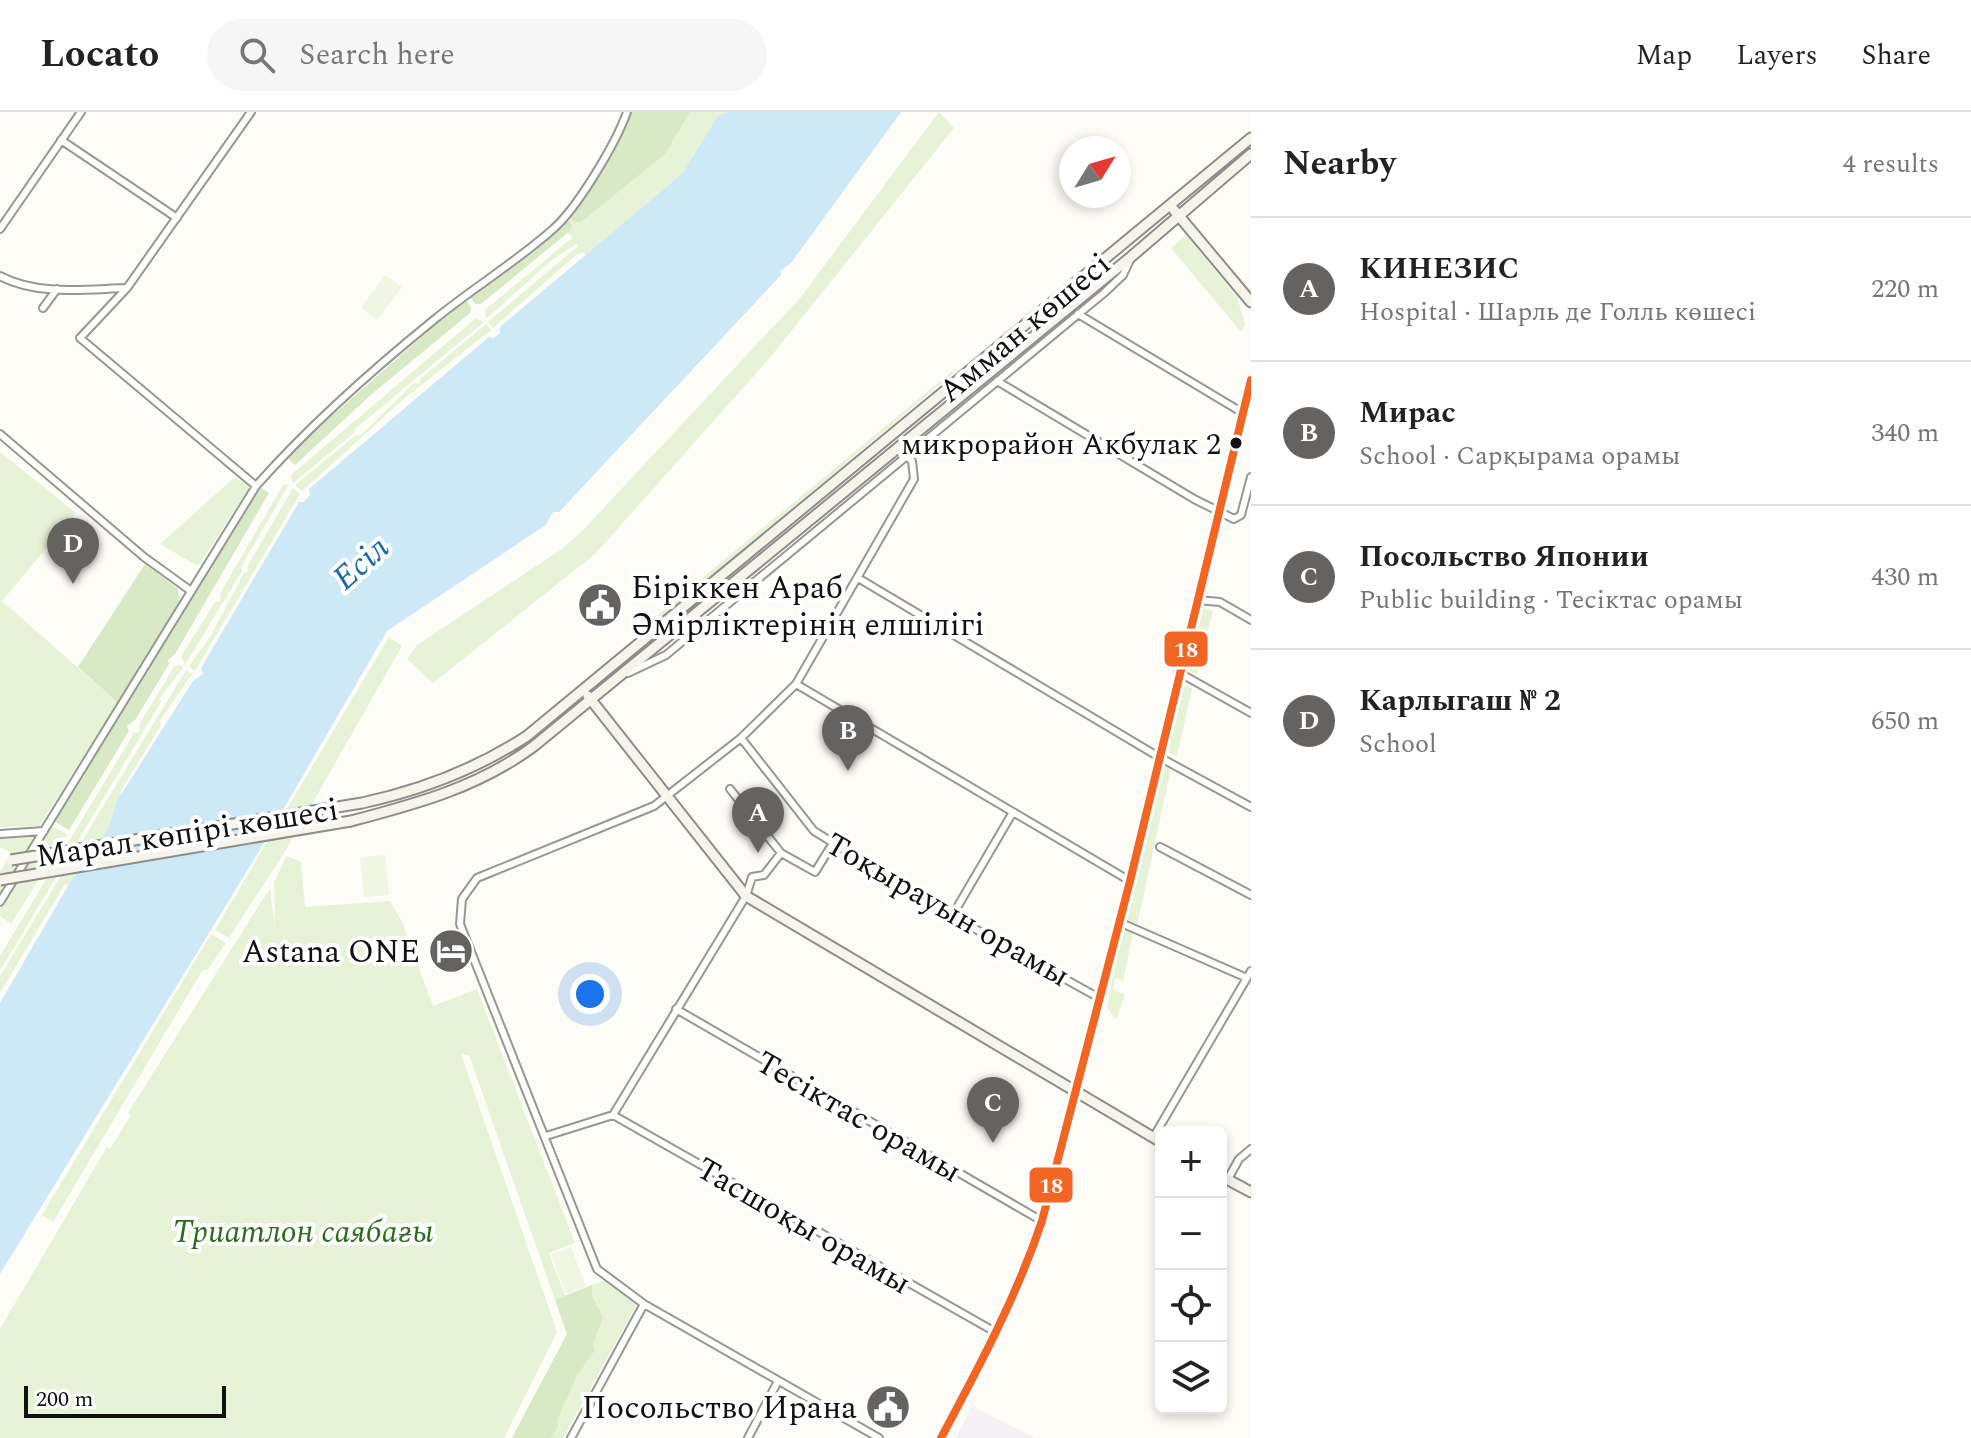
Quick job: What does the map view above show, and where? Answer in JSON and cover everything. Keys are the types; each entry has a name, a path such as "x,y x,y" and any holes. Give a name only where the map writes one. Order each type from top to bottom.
{"main road":[{"name":"Амман көшесі","path":"351,821 430,799 485,777 534,746 1132,256 1174,210 1251,138"},
{"name":"Амман көшесі","path":"362,803 423,788 492,759 527,736 1174,210 1251,154"},
{"path":"1174,210 1251,302"},
{"path":"941,1438 997,1333 1025,1271 1042,1221 1101,999 1251,380"},
{"path":"583,690 746,896 1076,1095 1155,1139"},
{"name":"Марал көпірі көшесі","path":"5,861 362,803"},
{"name":"Марал көпірі көшесі","path":"0,880 351,821"},
{"path":"1227,1180 1251,1192"}],"street":[{"path":"0,229 81,112"},
{"path":"0,902 256,486 296,442 380,365 465,294 555,228 609,151 627,112"},
{"path":"247,113 127,288 80,338 256,486"},
{"path":"61,140 177,218"},
{"name":"Амман көшесі","path":"614,680 666,655 1078,314 1123,275 1132,256"},
{"path":"0,276 13,283 57,289 127,288"},
{"path":"43,308 57,289"},
{"path":"1078,314 1243,413"},
{"path":"997,381 1217,512 1234,519 1241,515 1251,477"},
{"path":"0,434 144,557 191,591"},
{"path":"879,1438 777,1383 644,1304 597,1269 460,924 462,899 477,878 667,799 741,738 796,684 914,479 912,461 905,455"},
{"path":"858,578 1159,757 1251,807"},
{"path":"1197,600 1220,602 1251,620"},
{"path":"1178,672 1251,713"},
{"path":"796,684 1130,881"},
{"name":"Тоқырауын орамы","path":"741,738 814,831 952,916 1101,999"},
{"path":"730,789 781,853 815,872 833,843"},
{"path":"952,916 1013,812"},
{"path":"0,834 44,831"},
{"path":"1160,847 1251,895"},
{"path":"546,1136 613,1115 746,896 752,877 764,875 781,853"},
{"path":"1119,922 1249,975 1165,1126"},
{"name":"Тесіктас орамы","path":"676,1009 1042,1221"},
{"name":"Тасшоқы орамы","path":"613,1115 997,1333"},
{"path":"1227,1174 1251,1149"},
{"path":"571,1438 644,1304"},
{"path":"748,1438 777,1383"}],"shaded area":[{"path":"972,1406 1035,1438 956,1438"}],"green space":[{"path":"630,112 690,112 665,154 581,222 574,222 568,215 615,145"},
{"path":"634,112 728,112 683,173 586,255 583,252 575,256 493,328 488,322 578,246 576,244 552,260 486,319 485,310 572,238 564,227 595,185"},
{"path":"939,112 954,128 768,360 595,554 433,683 407,659 417,645 562,549 583,530 801,297"},
{"path":"566,219 572,225 571,230 481,304 475,304 469,295 553,236"},
{"path":"1186,235 1237,297 1245,324 1241,332 1171,248"},
{"path":"385,275 402,287 377,320 361,308"},
{"path":"465,299 471,307 470,313 373,393 295,465 286,456"},
{"path":"476,318 484,322 293,483 291,475"},
{"path":"486,324 491,330 406,397 302,491 295,485 356,435 361,435 414,383 419,384 420,379"},
{"path":"952,371 954,373 644,632 648,623"},
{"path":"0,452 76,513 2,601 118,703 39,826 0,827"},
{"path":"235,477 249,488 198,566 160,544"},
{"path":"289,484 241,567 242,571 185,665 181,656 215,602 220,601 221,592 283,485"},
{"path":"260,487 269,493 135,720 127,726 129,731 69,830 54,821"},
{"path":"293,488 300,494 195,671 189,666 210,637 244,573 249,571 247,567"},
{"path":"145,564 178,589 180,603 118,703 78,667"},
{"path":"1201,607 1213,611 1197,674 1187,670"},
{"path":"389,637 402,646 284,853 229,938 215,930"},
{"path":"180,665 183,668 160,698 161,702 0,971 0,956 134,733 139,732 140,723 174,667"},
{"path":"186,670 192,674 160,721 161,725 120,792 123,795 117,801 109,827 68,886 65,884 0,993 0,976"},
{"path":"1182,684 1192,689 1177,756 1166,751"},
{"path":"1162,766 1171,769 1137,925 1124,920"},
{"path":"51,826 67,834 11,924 0,916 0,909"},
{"path":"35,836 0,894 0,872 11,853 0,847 0,839"},
{"path":"385,855 389,895 364,897 360,857"},
{"name":"Триатлон саябағы","path":"287,856 301,862 305,907 390,901 402,922 433,1006 477,989 575,1243 549,1253 565,1296 607,1279 638,1302 563,1438 512,1438 567,1334 469,1055 461,1054 557,1332 504,1438 0,1438 0,1329 107,1147 110,1149 131,1115 128,1113 270,888 275,928 274,882"},
{"path":"1122,927 1133,932 1123,981 1115,978 1113,990 1125,995 1116,1020 1107,1007"},
{"path":"211,934 226,943 208,969 202,971 53,1222 42,1215"},
{"path":"571,1247 586,1287 566,1294 551,1254"},
{"path":"592,1285 592,1296 603,1317 593,1344 595,1350 578,1374 557,1420 558,1427 551,1438 512,1438 567,1334 555,1300"}],"water":[{"name":"Есіл","path":"728,112 901,112 791,263 781,270 781,275 559,512 553,512 546,525 387,631 258,853 0,1274 0,1003 68,886 109,827 117,801 193,681 203,674 201,668 299,502 304,502 310,495 309,489 489,337 494,338 500,333 500,327 683,173 718,116"}],"transit line":[{"name":"18","path":"941,1438 1009,1305 1042,1221 1130,881 1251,380"}],"place":[{"name":"микрорайон Акбулак 2","path":"1236,443"},
{"name":"Карлыгаш № 2","path":"73,584"},
{"name":"Біріккен Араб Әмірліктерінің елшілігі","path":"600,605"},
{"name":"Мирас","path":"848,771"},
{"name":"КИНЕЗИС","path":"758,853"},
{"name":"Astana ONE","path":"451,951"},
{"name":"Посольство Японии","path":"993,1143"},
{"name":"Посольство Ирана","path":"888,1407"}]}
